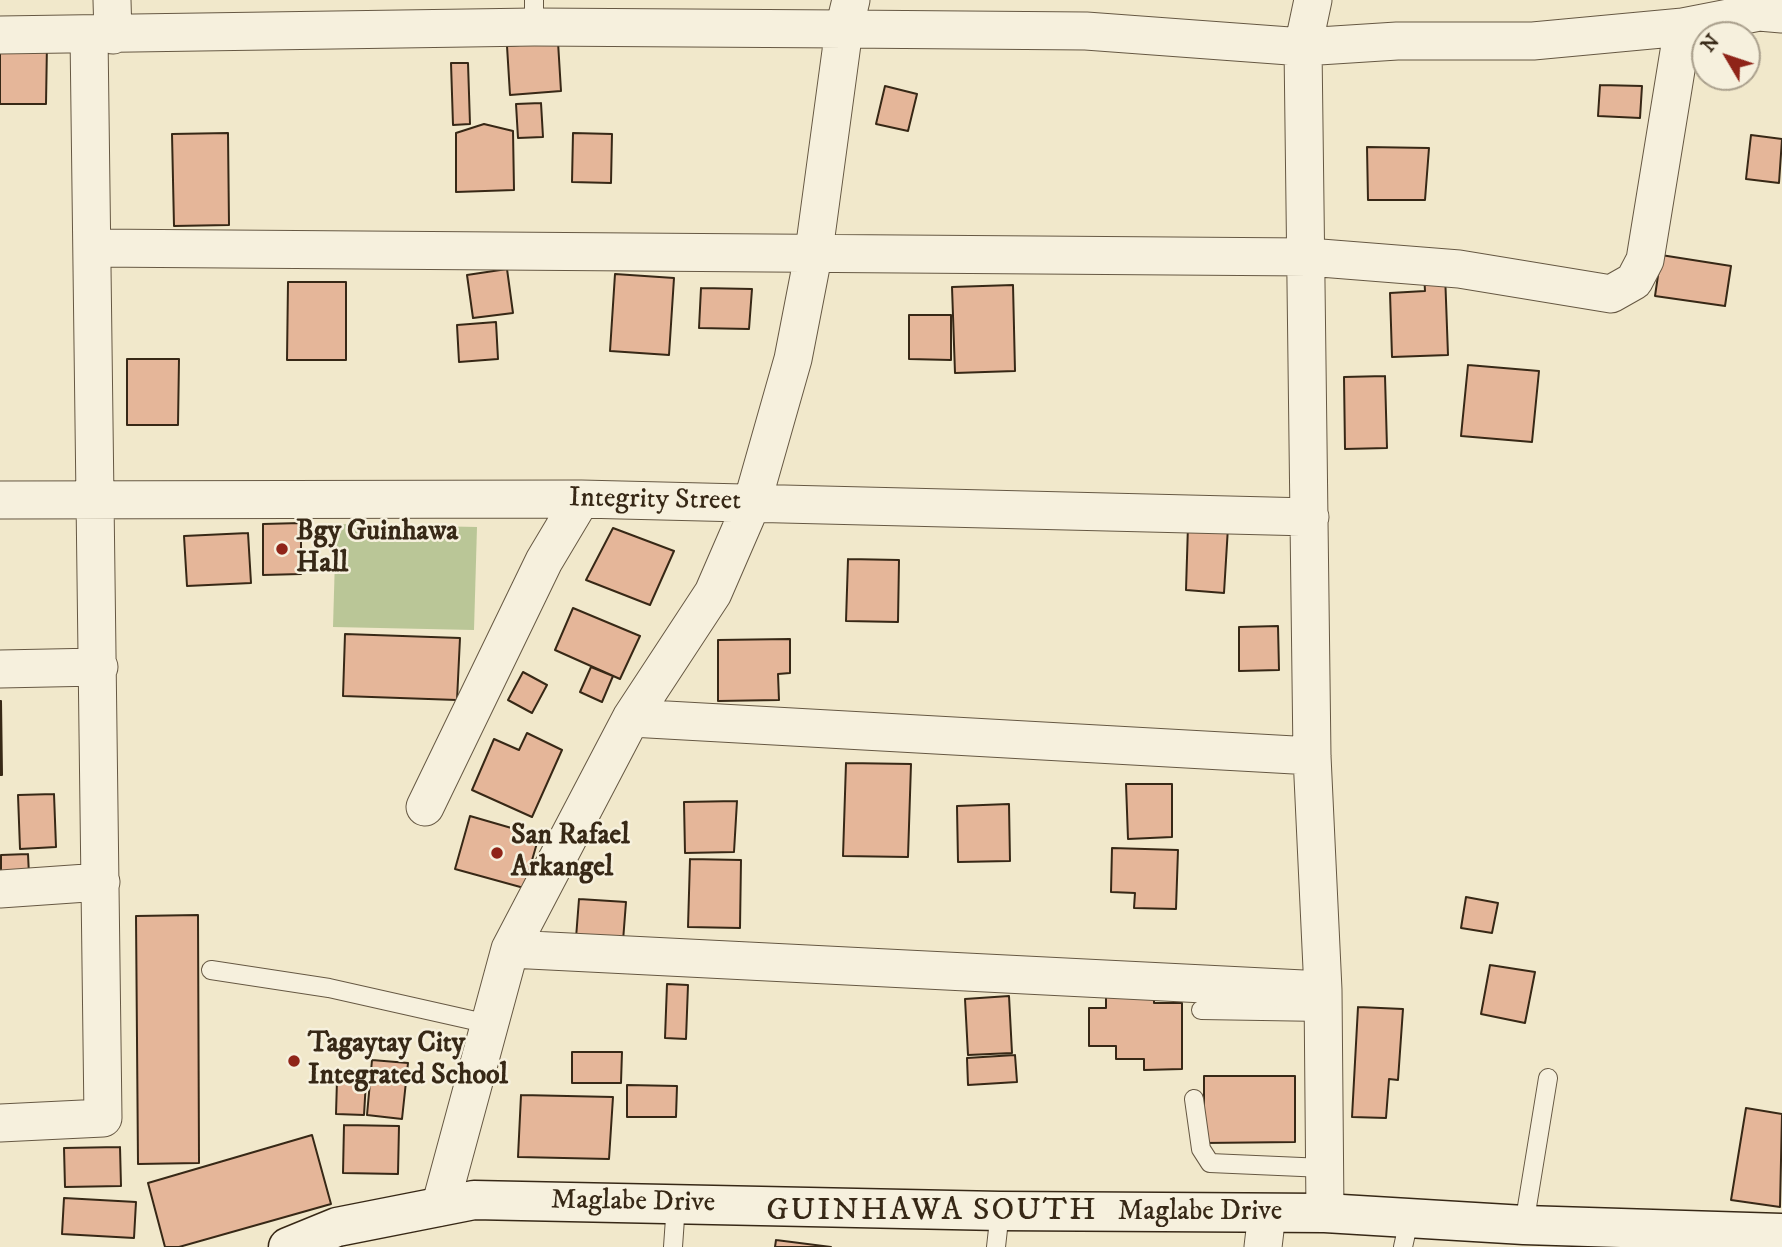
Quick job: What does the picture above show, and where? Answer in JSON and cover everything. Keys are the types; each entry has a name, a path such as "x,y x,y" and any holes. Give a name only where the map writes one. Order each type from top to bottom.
{"main road":[{"name":"Maglabe Drive","path":"288,1247 337,1227 474,1200 676,1204 998,1229 1265,1230 1325,1213 1406,1233 1524,1225 1641,1237 1782,1233"}],"street":[{"path":"1313,0 1303,47 1308,257 1312,756 1323,1001 1325,1213"},
{"path":"0,35 105,23 534,13 847,14 1303,47 1397,41 1533,41 1684,27 1769,9"},
{"path":"440,1207 510,949 631,718 713,593 752,503 793,359 814,251 847,14"},
{"path":"0,1123 103,1118 99,667 93,498 93,248 105,23"},
{"path":"93,248 814,251 1308,257 1459,269 1611,293 1634,281 1645,260 1684,27"},
{"path":"425,807 544,561 581,499"},
{"name":"Integrity Street","path":"0,500 581,499 1310,517"},
{"path":"0,669 99,667"},
{"path":"631,718 1312,756"},
{"path":"0,889 101,882"},
{"path":"510,949 1323,1001"}],"lane":[{"path":"211,970 329,988 489,1024"},
{"path":"1201,1010 1323,1001"},
{"path":"1524,1225 1548,1078"},
{"path":"1194,1099 1201,1149 1210,1163 1324,1168"},
{"path":"673,1247 676,1204"}],"green space":[{"path":"336,524 477,527 474,630 333,627"}],"building":[{"path":"558,42 561,91 510,95 507,46"},
{"path":"0,43 47,43 46,104 0,104"},
{"path":"451,63 468,63 470,124 453,125"},
{"path":"1600,85 1642,86 1640,118 1598,116"},
{"path":"885,86 917,94 908,131 876,124"},
{"path":"541,103 543,137 518,138 516,104"},
{"path":"484,124 513,131 514,190 456,192 456,133"},
{"path":"228,133 229,225 174,226 172,134"},
{"path":"573,133 612,134 611,183 572,182"},
{"path":"1751,135 1782,139 1779,183 1746,179"},
{"path":"1367,147 1429,148 1425,200 1368,200"},
{"path":"1661,255 1731,266 1725,306 1655,296"},
{"path":"507,269 513,313 473,318 467,275"},
{"path":"1445,273 1448,355 1392,357 1390,293 1425,291 1424,274"},
{"path":"615,274 674,278 669,355 610,351"},
{"path":"288,282 346,282 346,360 287,360"},
{"path":"1013,285 1015,371 955,373 952,287"},
{"path":"701,288 752,289 749,329 699,328"},
{"path":"909,315 951,315 951,360 909,359"},
{"path":"496,322 498,359 459,362 457,325"},
{"path":"127,359 179,359 178,425 127,425"},
{"path":"1468,365 1539,371 1532,442 1461,436"},
{"path":"1385,376 1387,448 1345,449 1344,377"},
{"name":"Bgy Guinhawa Hall","path":"301,523 301,574 263,575 263,524"},
{"path":"1188,525 1228,527 1224,593 1186,590"},
{"path":"613,528 674,551 650,605 586,580"},
{"path":"248,533 251,583 187,586 184,536"},
{"path":"848,559 899,560 898,622 846,621"},
{"path":"573,608 640,636 620,679 555,650"},
{"path":"1278,626 1279,670 1239,671 1239,627"},
{"path":"345,634 460,638 457,700 343,696"},
{"path":"790,639 790,673 778,674 779,700 718,701 718,640"},
{"path":"591,667 613,676 602,702 580,692"},
{"path":"523,672 547,685 532,713 508,700"},
{"path":"0,701 2,775 0,775"},
{"path":"527,733 562,750 532,817 472,790 494,739 519,750"},
{"path":"846,763 911,764 908,857 843,856"},
{"path":"1126,784 1172,784 1172,837 1128,839"},
{"path":"54,794 56,847 20,849 18,795"},
{"path":"737,801 734,852 685,853 684,802"},
{"path":"1009,804 1010,861 958,862 957,806"},
{"name":"San Rafael Arkangel","path":"470,816 539,836 524,888 455,869"},
{"path":"1112,848 1178,850 1176,909 1134,908 1135,893 1111,892"},
{"path":"28,854 29,875 1,876 1,855"},
{"path":"690,859 741,860 740,928 688,927"},
{"path":"1466,897 1498,903 1492,933 1461,928"},
{"path":"579,899 626,902 623,941 576,938"},
{"path":"198,915 199,1163 138,1164 136,916"},
{"path":"1490,965 1535,972 1525,1023 1481,1014"},
{"path":"667,984 688,985 686,1039 665,1038"},
{"path":"1154,993 1154,1003 1182,1003 1182,1069 1144,1070 1144,1059 1116,1059 1116,1046 1089,1046 1089,1008 1106,1008 1106,994"},
{"path":"1009,996 1012,1053 968,1055 965,999"},
{"path":"1358,1007 1403,1009 1398,1080 1389,1079 1386,1118 1352,1117"},
{"path":"572,1052 622,1052 621,1083 572,1083"},
{"path":"1015,1055 1017,1082 968,1085 967,1058"},
{"path":"372,1060 408,1063 402,1119 367,1115"},
{"path":"1204,1076 1295,1076 1295,1142 1204,1143"},
{"path":"337,1080 366,1081 364,1115 336,1114"},
{"path":"627,1085 677,1086 676,1117 627,1117"},
{"path":"521,1095 613,1097 609,1159 518,1157"},
{"path":"1746,1108 1782,1114 1780,1207 1731,1200"},
{"path":"344,1125 399,1126 398,1174 343,1173"},
{"path":"312,1135 331,1204 179,1247 165,1247 148,1183"},
{"path":"120,1147 121,1186 65,1187 64,1148"},
{"path":"64,1198 136,1202 134,1238 62,1234"},
{"path":"776,1240 831,1247 775,1247"}],"place":[{"name":"Bgy Guinhawa Hall","path":"282,549"},
{"name":"San Rafael Arkangel","path":"497,853"},
{"name":"Tagaytay City Integrated School","path":"294,1061"}],"district":[{"name":"GUINHAWA SOUTH","path":"932,1212"}]}
